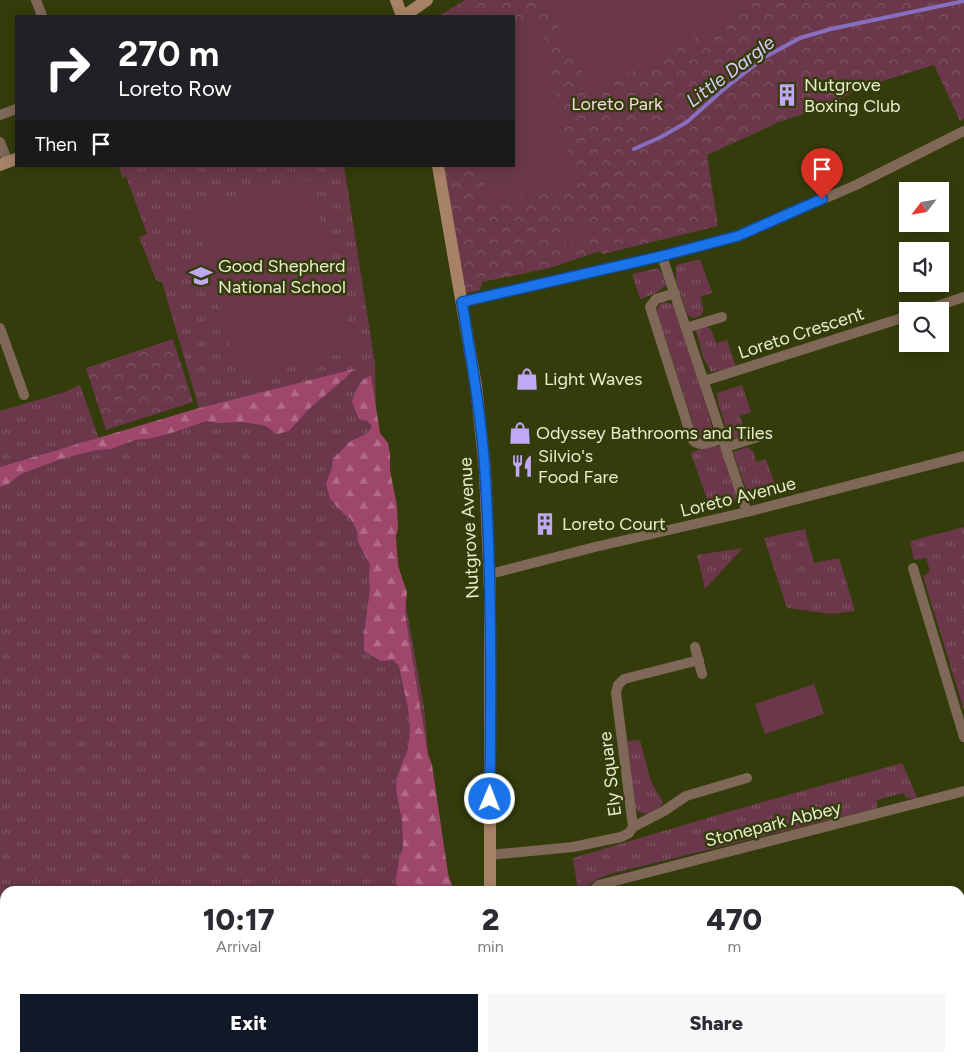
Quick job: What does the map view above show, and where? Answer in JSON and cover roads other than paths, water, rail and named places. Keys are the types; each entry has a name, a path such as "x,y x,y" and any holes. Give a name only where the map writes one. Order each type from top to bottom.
{"main road":[{"path":"396,0 403,15"},
{"path":"404,15 427,0"},
{"name":"Nutgrove Avenue","path":"438,167 476,386 484,461 490,574 490,886"}],"street":[{"path":"36,0 42,15"},
{"path":"0,115 15,109"},
{"path":"462,302 662,256 738,236 856,185 964,132"},
{"path":"0,142 8,162"},
{"path":"662,256 747,512"},
{"path":"674,293 656,300 650,307 692,439 699,445 724,443 760,436"},
{"path":"949,303 964,298"},
{"path":"686,328 722,317"},
{"name":"Loreto Crescent","path":"704,381 899,319"},
{"path":"0,328 4,352 24,395"},
{"name":"Loreto Avenue","path":"490,574 747,512 964,456"},
{"path":"913,568 964,737"},
{"path":"695,648 702,674"},
{"name":"Ely Square","path":"489,855 573,847 621,837 629,833 632,827 616,693 618,685 624,679 698,660"},
{"path":"632,827 664,811 686,796 748,778"},
{"name":"Stonepark Abbey","path":"598,886 964,791"}],"waterway":[{"name":"Little Dargle","path":"634,149 661,137 687,122 724,89 765,57 800,38 831,29 964,1"}],"place":[{"name":"Nutgrove Boxing Club","path":"787,95"},
{"name":"Good Shepherd National School","path":"201,276"},
{"name":"Light Waves","path":"527,379"},
{"name":"Odyssey Bathrooms and Tiles","path":"520,433"},
{"name":"Silvio's Food Fare","path":"522,466"},
{"name":"Loreto Court","path":"545,524"}],"park label":[{"name":"Loreto Park","path":"617,104"}]}
